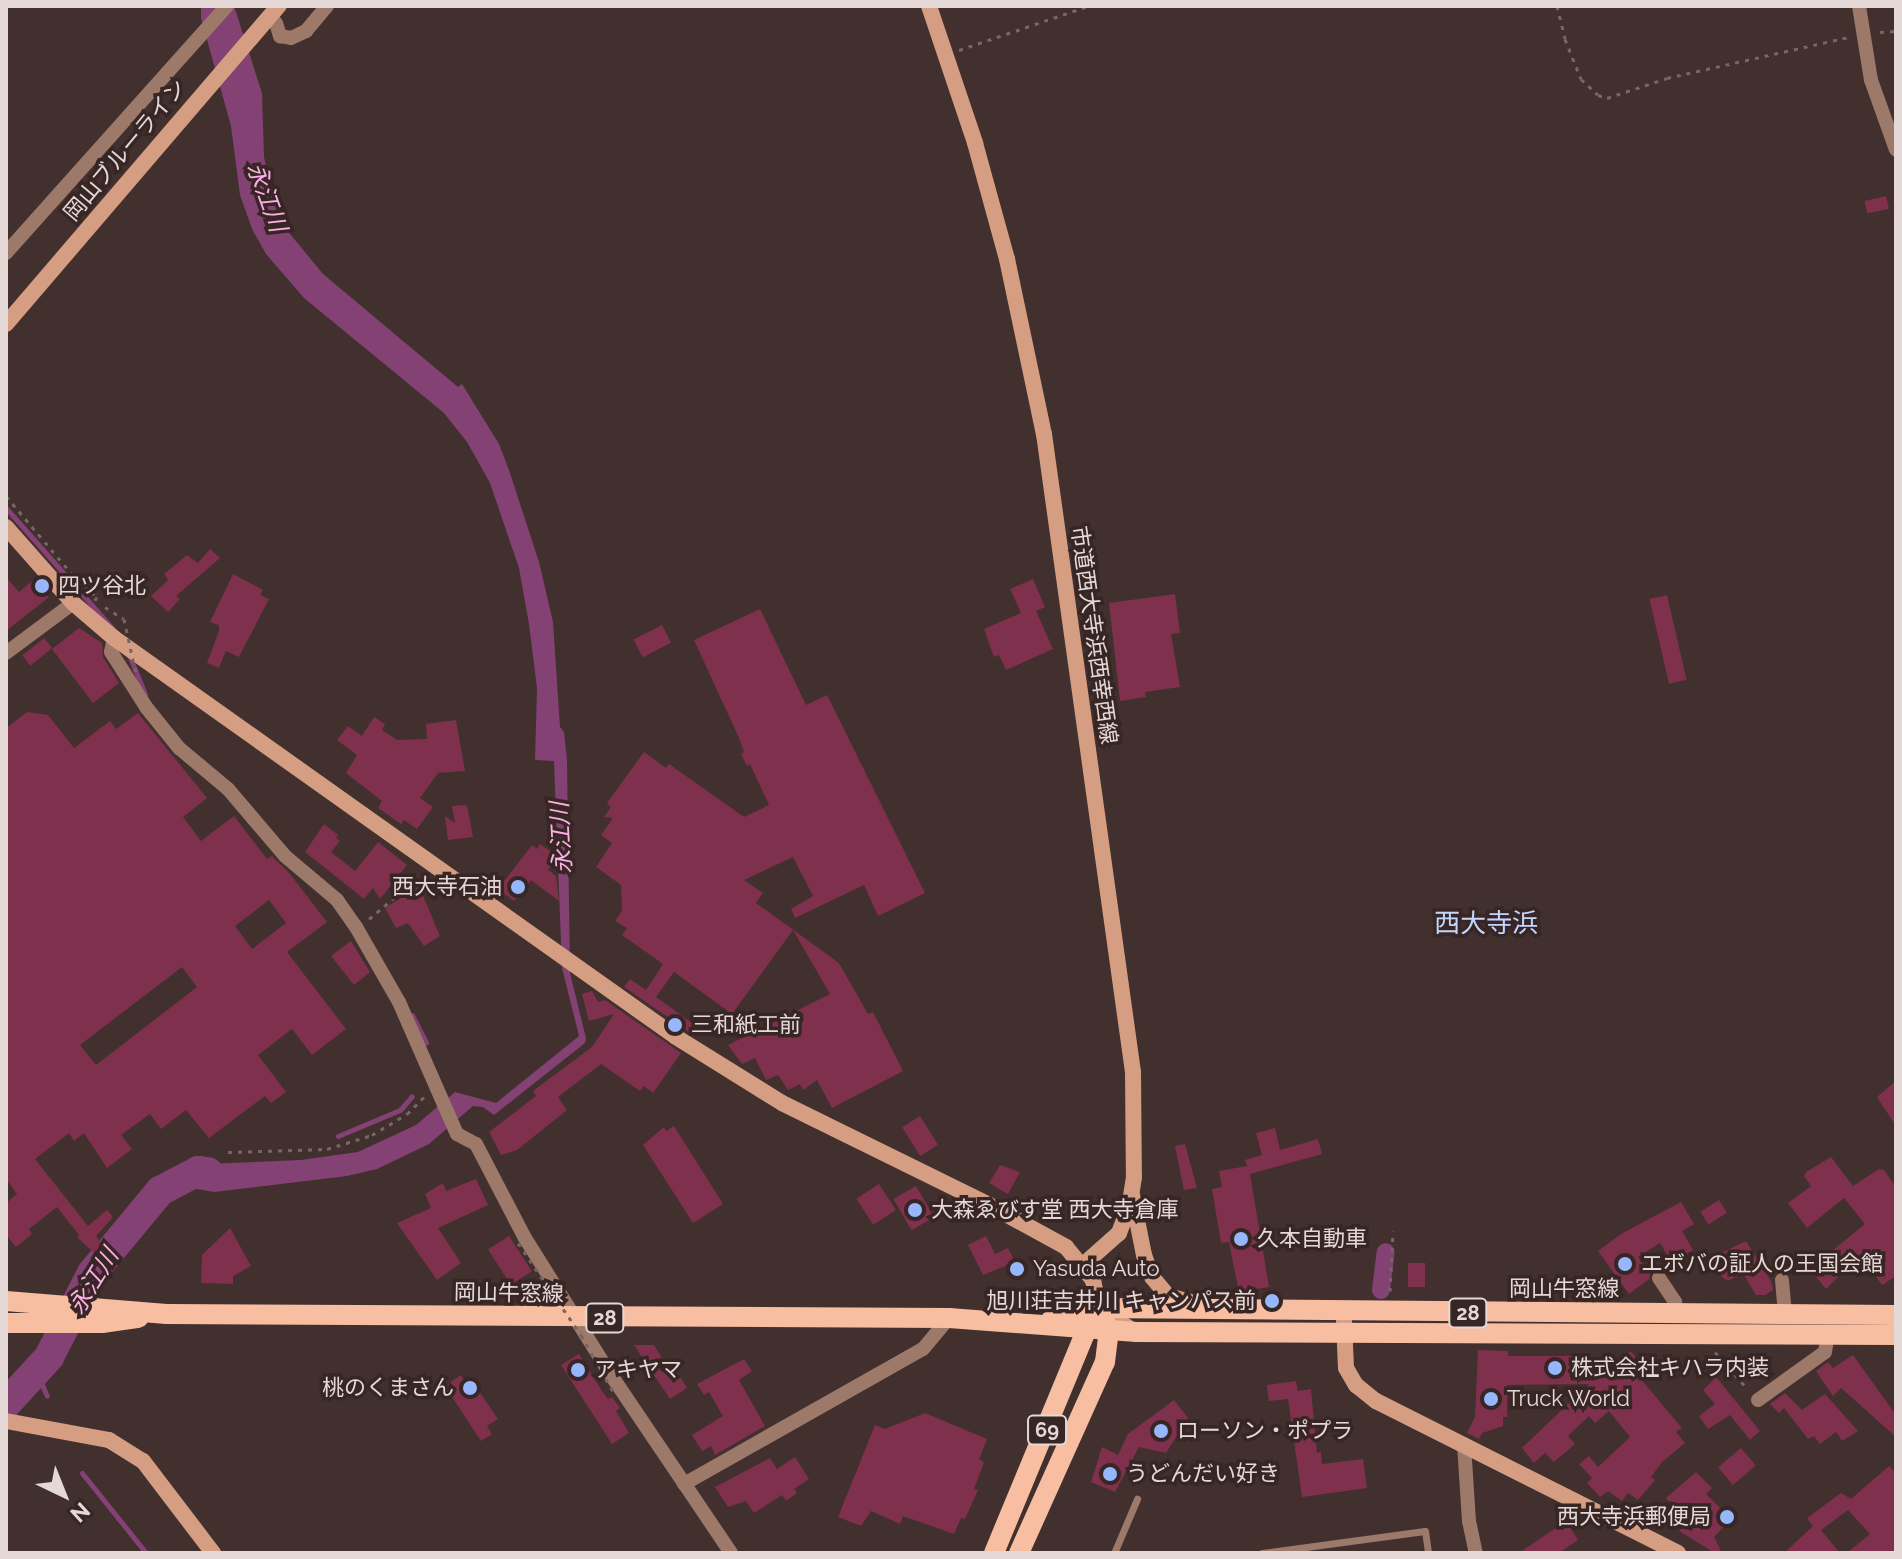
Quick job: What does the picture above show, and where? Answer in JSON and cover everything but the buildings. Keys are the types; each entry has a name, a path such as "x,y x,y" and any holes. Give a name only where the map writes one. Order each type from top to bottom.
{"main road":[{"name":"岡山牛窓線","path":"6,1301 166,1314 949,1318 1136,1332 1344,1321 1390,1312 1896,1315"},
{"name":"岡山牛窓線","path":"1043,1323 1099,1308 1230,1312 1344,1321 1896,1335"},
{"name":"69","path":"994,1553 1066,1386 1084,1330 1099,1308"},
{"path":"1099,1308 1109,1331"},
{"name":"岡山牛窓線","path":"6,1323 102,1323 166,1314"},
{"name":"69","path":"1019,1553 1105,1362 1109,1331"}],"street":[{"path":"6,253 227,6"},
{"name":"岡山ブルーライン","path":"6,324 202,93 269,24 279,6"},
{"path":"269,24 280,36 291,38 306,31 327,6"},
{"name":"市道西大寺浜西幸西線","path":"929,6 1007,259 1044,434 1133,1072 1132,1194 1119,1233 1083,1265"},
{"path":"1859,6 1871,80 1896,150"},
{"path":"6,527 73,603 115,638 701,1053 782,1103 989,1205 1066,1247 1093,1280 1099,1308 1136,1332"},
{"path":"6,653 73,603"},
{"path":"115,638 111,652 146,707 179,748 228,789 285,856 337,900 399,1002 457,1134 476,1144 525,1238 731,1553"},
{"path":"1132,1194 1144,1255 1152,1277 1168,1296 1230,1312"},
{"path":"1659,1278 1675,1302 1674,1314"},
{"path":"1782,1280 1785,1314"},
{"path":"684,1484 923,1349 949,1318"},
{"path":"1344,1321 1346,1368 1356,1385 1376,1401 1669,1551"},
{"path":"1758,1400 1825,1352 1828,1334"},
{"path":"12,1422 109,1440 143,1461 213,1553"},
{"path":"1464,1444 1469,1521 1476,1553"}],"lane":[{"path":"1114,1553 1137,1499"},
{"path":"1262,1553 1425,1531 1428,1553"}],"path":[{"path":"946,54 1088,6"},
{"path":"1557,6 1565,39 1581,79 1598,95 1607,98 1667,78 1863,34"},
{"path":"6,496 77,580 96,599 124,619 137,678"},
{"path":"367,921 401,892 445,874"},
{"path":"228,1152 327,1149 372,1135 438,1091"},
{"path":"1390,1312 1393,1231"},
{"path":"518,1243 581,1335 614,1393"}],"water":[{"path":"201,6 234,6 262,93 264,157 273,197 286,229 323,274 458,387 462,384 499,444 509,470 539,562 553,622 560,727 564,732 567,760 570,973 586,1038 585,1043 494,1115 483,1107 473,1106 429,1144 377,1169 347,1176 214,1192 169,1184 205,1164 301,1160 358,1152 416,1125 455,1092 496,1103 579,1036 562,968 554,761 535,760 537,688 529,624 519,568 490,483 467,442 444,413 304,298 266,254 252,229 240,195 231,126 201,18"}],"waterway":[{"path":"6,508 114,630"},
{"path":"129,655 145,694"},
{"path":"412,1015 426,1043"},
{"path":"338,1136 400,1110 412,1096"},
{"name":"永江川","path":"6,1404 49,1357 92,1273 160,1191 198,1171 208,1172"},
{"path":"1381,1290 1386,1252"},
{"path":"35,1368 47,1396"},
{"path":"82,1473 146,1553"}],"place":[{"name":"四ツ谷北","path":"42,586"},
{"name":"西大寺石油","path":"518,887"},
{"name":"三和紙工前","path":"675,1025"},
{"name":"大森ゑびす堂 西大寺倉庫","path":"915,1210"},
{"name":"久本自動車","path":"1241,1239"},
{"name":"エボバの証人の王国会館","path":"1625,1264"},
{"name":"Yasuda Auto","path":"1017,1269"},
{"name":"旭川荘吉井川 キャンパス前","path":"1272,1301"},
{"name":"株式会社キハラ内装","path":"1555,1368"},
{"name":"アキヤマ","path":"578,1370"},
{"name":"桃のくまさん","path":"470,1388"},
{"name":"Truck World","path":"1491,1399"},
{"name":"ローソン・ポプラ","path":"1161,1431"},
{"name":"うどんだい好き","path":"1110,1474"},
{"name":"西大寺浜郵便局","path":"1727,1517"}],"district":[{"name":"西大寺浜","path":"1486,924"}]}
